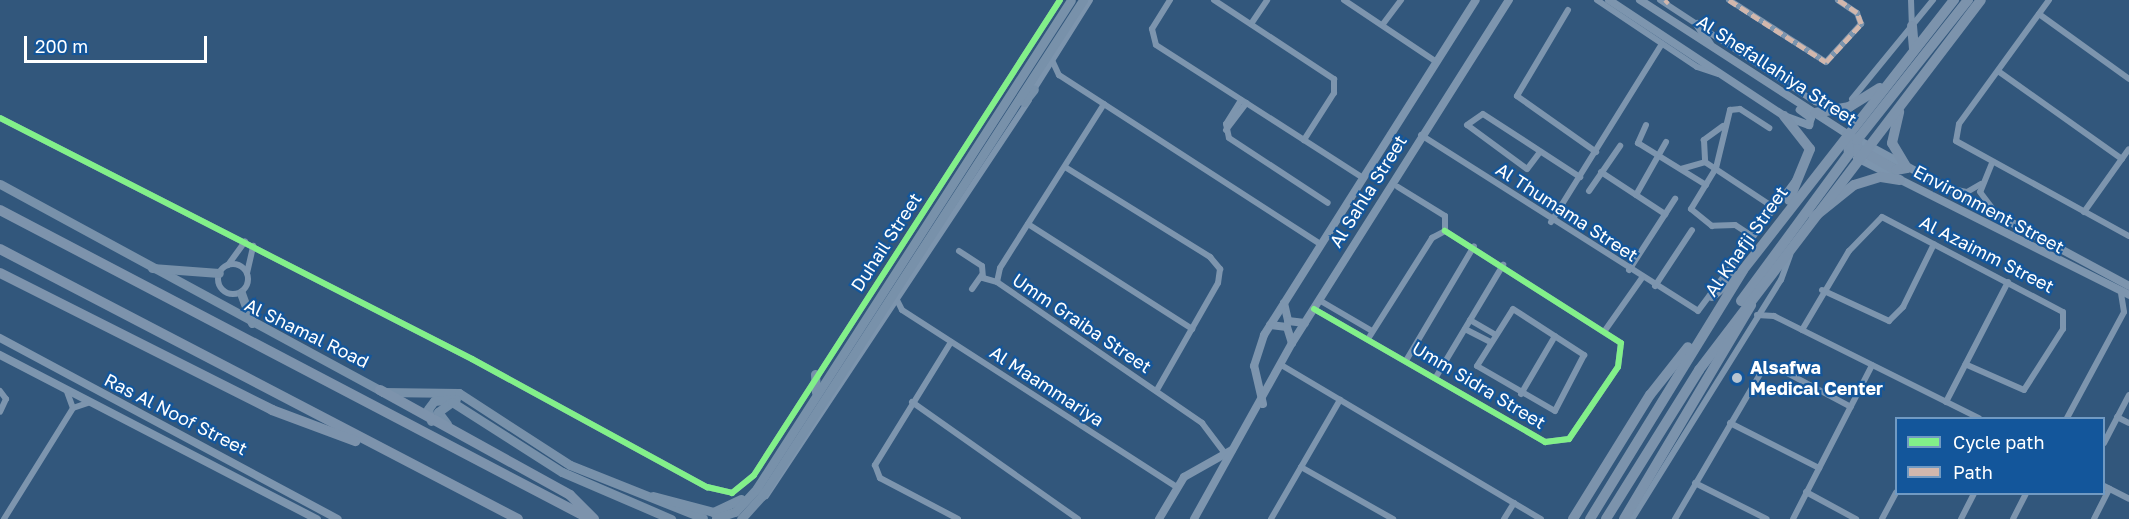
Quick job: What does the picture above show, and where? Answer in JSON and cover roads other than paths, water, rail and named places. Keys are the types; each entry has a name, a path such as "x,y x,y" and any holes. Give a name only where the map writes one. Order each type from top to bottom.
{"highway":[{"name":"Al Khafji Street","path":"1590,519 1743,270 1846,134 1954,0"},
{"path":"1699,370 1768,262 1857,149 1968,0"},
{"name":"Al Khafji Street","path":"1606,519 1699,370 1811,218 1857,149 1904,99 1981,0"},
{"path":"1912,26 1914,49"},
{"path":"1815,113 1849,107 1888,83"},
{"path":"1837,146 1857,149 1896,170 1907,168 1891,137 1904,99"},
{"path":"1779,221 1801,177 1810,149 1784,116"},
{"path":"1846,134 1857,149"},
{"path":"1811,218 1854,185 1881,177 1900,180"},
{"name":"Al Shamal Road","path":"0,210 592,519"},
{"path":"0,249 518,519"},
{"path":"1712,296 1743,270"},
{"path":"0,273 272,410 390,454"},
{"path":"1624,519 1747,318 1753,297"},
{"path":"1573,519 1650,395 1702,334"},
{"path":"380,390 575,498 592,519"}],"main road":[{"name":"Duhail Street","path":"716,519 741,507 774,461 816,392 1071,0"},
{"name":"Duhail Street","path":"741,519 754,506 1083,0"},
{"path":"989,146 1034,89"},
{"name":"Al Shamal Road","path":"0,183 258,329 328,357 380,390 397,396 437,389 459,393 545,452 609,484 702,519 716,519"},
{"path":"149,268 219,273"},
{"path":"241,293 245,314 258,329"},
{"path":"815,374 816,392"},
{"path":"826,396 839,387"},
{"path":"431,420 430,407 444,397 482,417 562,472 671,519"},
{"path":"468,440 442,422 440,408 452,402 482,417"},
{"path":"609,484 694,510 720,512 742,498 774,461"}],"street":[{"name":"Duhail Street","path":"253,246 482,364 707,487 732,493 754,475 815,374 1060,0"},
{"name":"Duhail Street","path":"754,506 775,485 1090,0"},
{"path":"1170,0 1152,28 1156,45 1360,176"},
{"path":"1214,0 1334,79 1334,93 1304,140"},
{"path":"1251,24 1267,0"},
{"path":"1344,0 1435,61"},
{"path":"1383,24 1401,0"},
{"name":"Al Sahla Street","path":"1263,404 1254,366 1270,325 1360,176 1476,0"},
{"name":"Al Sahla Street","path":"1194,519 1235,447 1263,404 1292,343 1421,135 1509,0"},
{"name":"Al Shefallahiya Street","path":"1597,0 1672,51 1724,76"},
{"name":"Al Shefallahiya Street","path":"1609,0 1784,116"},
{"name":"Al Shefallahiya Street","path":"1640,0 1846,134"},
{"path":"1728,0 1826,62 1861,24 1857,13 1838,0"},
{"path":"1911,0 1912,26"},
{"path":"1912,26 1933,0"},
{"path":"2049,0 1954,136 1962,147 2129,236"},
{"name":"Al Shefallahiya Street","path":"1664,1 1815,102 1841,104 1861,93 1912,26"},
{"path":"1568,10 1517,96 1596,152"},
{"path":"2039,14 2129,79"},
{"path":"1697,24 1712,48"},
{"path":"1551,222 1658,57 1662,44"},
{"path":"1658,57 1672,51"},
{"path":"1051,58 1059,75 1319,243"},
{"path":"1998,71 2122,159"},
{"path":"1039,77 1059,75"},
{"path":"1770,86 1812,121 1803,125 1784,116"},
{"path":"1243,101 1226,130 1231,140 1328,203"},
{"name":"Umm Graiba Street","path":"1104,104 1000,268 997,282 1157,390 1210,430 1225,454"},
{"path":"1769,128 1736,108 1723,126 1704,140 1705,162 1715,171 1773,207"},
{"path":"1540,152 1527,169 1467,125 1483,114 1580,177"},
{"path":"0,118 253,246 241,293 223,291 219,273 245,242"},
{"path":"1646,125 1638,141 1706,184"},
{"path":"1723,126 1715,171 1706,184 1692,214 1712,226 1738,226 1752,236"},
{"name":"Al Thumama Street","path":"1421,135 1551,222 1698,311"},
{"path":"1636,195 1666,142"},
{"path":"1589,191 1620,146"},
{"name":"Environment Street","path":"1857,149 1900,180 2125,294"},
{"path":"2084,212 2129,149"},
{"path":"1681,169 1705,162"},
{"path":"1992,163 1982,184 1982,198 1999,218"},
{"path":"1065,166 1218,264 1218,284 1157,390"},
{"name":"Environment Street","path":"1907,168 2129,286"},
{"path":"1601,172 1665,214"},
{"name":"Al Khafji Street","path":"1698,311 1712,296 1773,207 1801,177"},
{"path":"1942,187 1967,192 1982,184"},
{"path":"1368,339 1432,238 1445,231 1445,216 1398,187"},
{"path":"1629,270 1675,200"},
{"name":"Al Azaimm Street","path":"1802,330 1822,290 1882,217 2058,307 2065,316 2063,329 2024,390 1965,364"},
{"path":"1028,224 1192,329"},
{"path":"1655,286 1692,230"},
{"name":"Umm Sidra Street","path":"1314,309 1407,359 1545,442 1561,442 1578,430 1618,367 1624,351 1606,329 1474,246 1445,231"},
{"path":"1822,290 1889,321 1903,307 1934,244"},
{"name":"Al Khafji Street","path":"1632,519 1785,272 1790,245"},
{"path":"1407,359 1474,246"},
{"path":"959,251 982,266 981,276 972,288"},
{"path":"228,265 247,273"},
{"path":"1436,377 1503,265"},
{"path":"981,276 997,282"},
{"path":"1606,329 1642,278"},
{"path":"1946,402 2008,282"},
{"path":"2068,417 2127,311 2125,294"},
{"path":"897,300 902,310"},
{"path":"1319,300 1372,331"},
{"path":"1767,301 1776,317"},
{"path":"1284,302 1288,321 1305,323"},
{"name":"Al Maammariya","path":"891,309 902,310 1177,487"},
{"path":"1511,309 1556,336 1585,360 1559,407 1549,411 1479,369 1494,334 1511,309"},
{"path":"1757,315 1776,317 1977,417"},
{"path":"1470,320 1494,334"},
{"path":"1270,325 1287,327 1292,343"},
{"path":"1465,329 1490,342"},
{"path":"1521,394 1556,336"},
{"name":"Ras Al Noof Street","path":"0,338 337,519"},
{"path":"951,342 912,402 875,470 957,519"},
{"name":"Ras Al Noof Street","path":"0,355 317,519"},
{"path":"1792,519 1872,365"},
{"path":"1283,366 1541,519"},
{"path":"1674,519 1760,372 1770,366 1851,407"},
{"path":"64,387 73,408"},
{"path":"0,391 6,399 0,412"},
{"path":"2105,438 2129,395"},
{"path":"1271,519 1340,400"},
{"path":"4,519 73,408 93,402"},
{"path":"912,402 1078,519"},
{"path":"2117,417 2129,423"},
{"path":"1730,423 1819,468"},
{"name":"Al Sahla Street","path":"1159,519 1177,487 1197,467 1235,447"},
{"path":"1301,467 1393,519"},
{"path":"1695,483 1767,519"},
{"path":"2106,487 2129,499"},
{"path":"1806,492 1856,519"},
{"path":"1882,519 1895,495"},
{"path":"1961,519 1973,495"},
{"path":"2015,518 2026,495"},
{"path":"2094,519 2103,495"},
{"path":"1504,519 1514,503"}],"place":[{"name":"Alsafwa Medical Center","path":"1737,378"}]}
